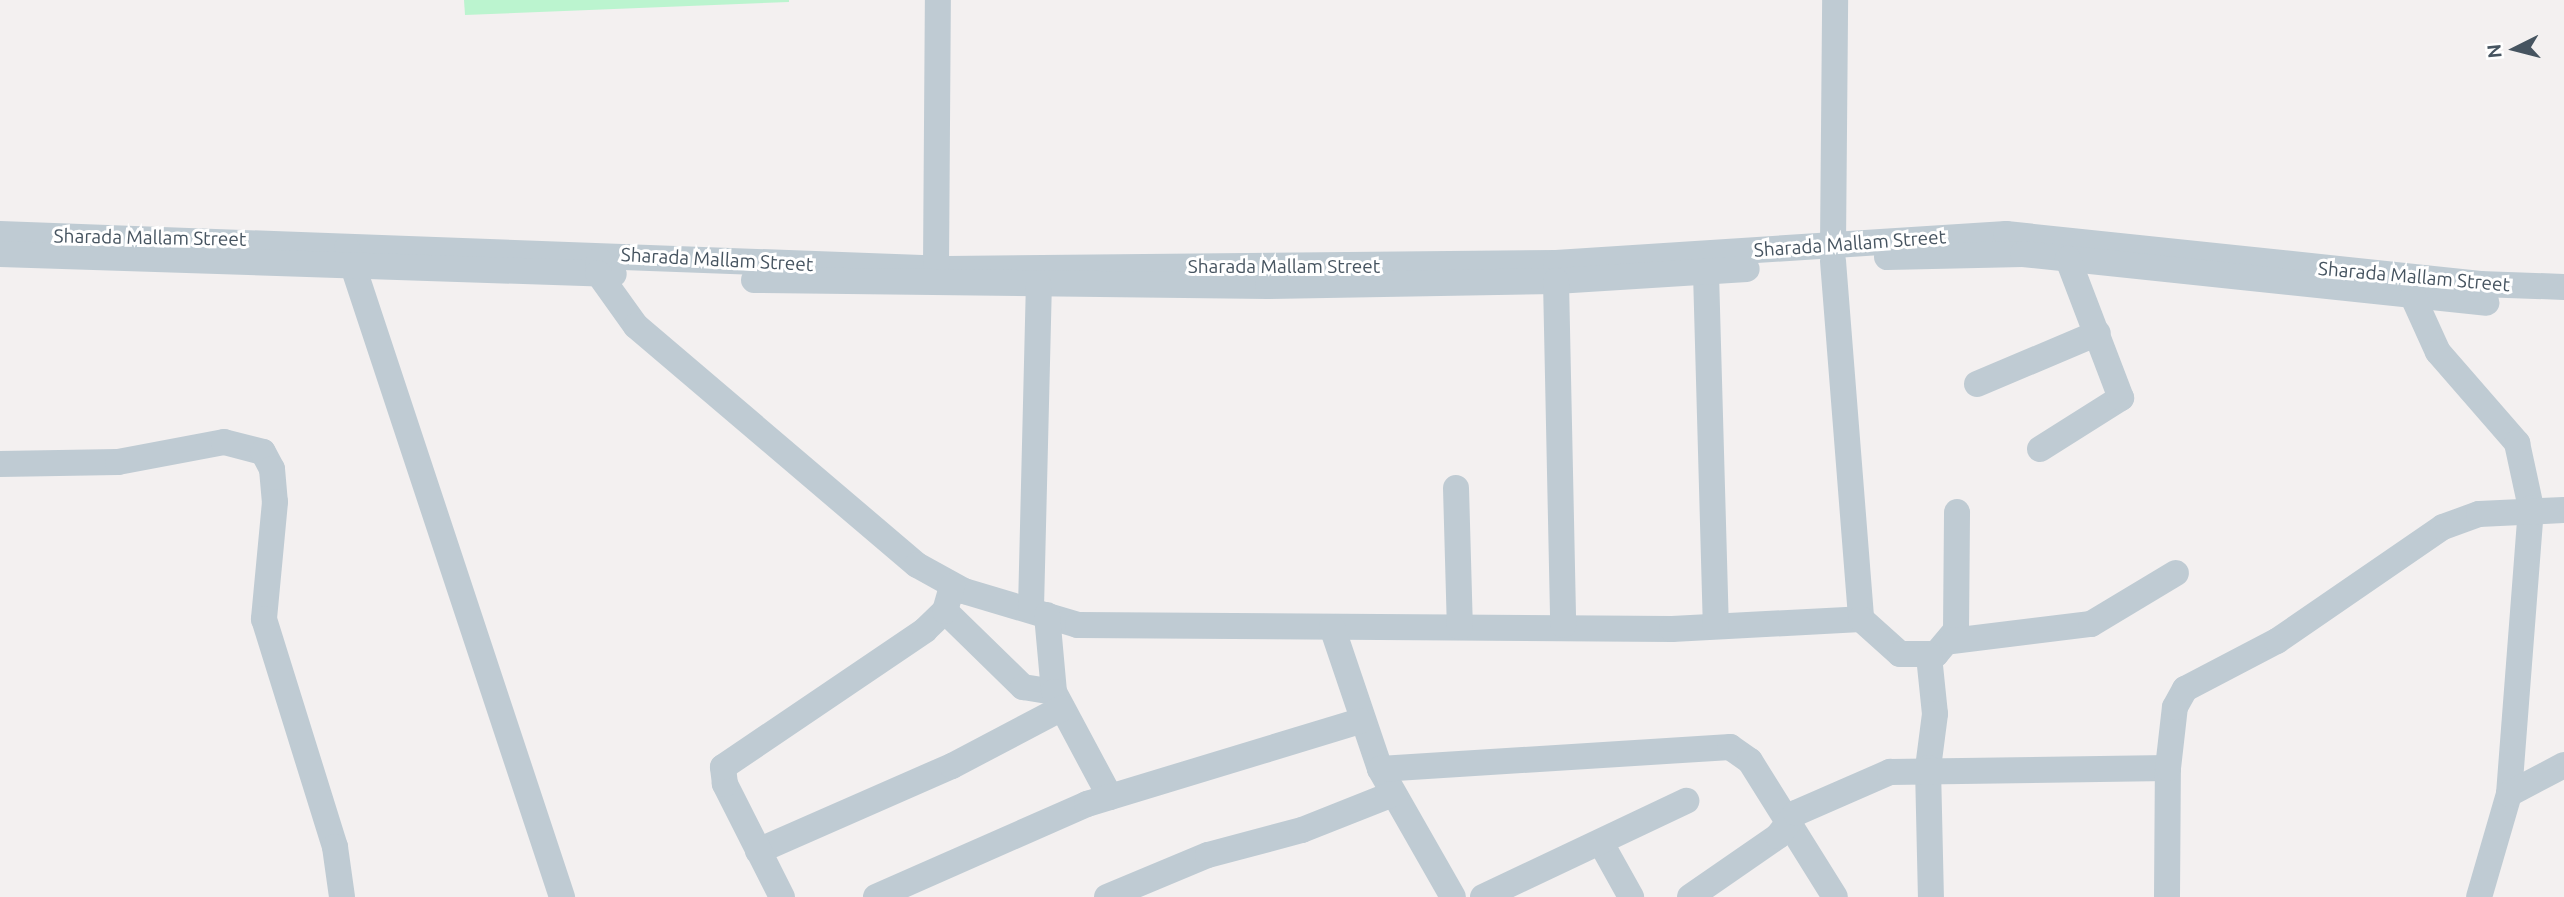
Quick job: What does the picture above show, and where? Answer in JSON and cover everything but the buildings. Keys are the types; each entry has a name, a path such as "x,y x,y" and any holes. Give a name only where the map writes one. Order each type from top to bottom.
{"street":[{"path":"936,268 939,0"},
{"path":"1835,0 1833,253 1861,619 1900,654 1929,656 1952,641 2091,624 2176,573"},
{"name":"Sharada Mallam Street","path":"0,234 347,254 1039,286 1556,281 1706,273 1833,253 2006,234 2428,279 2564,288"},
{"name":"Sharada Mallam Street","path":"598,264 936,268 1529,263 1833,253 2023,254 2413,296 2564,306"},
{"name":"Sharada Mallam Street","path":"0,254 347,254"},
{"path":"347,254 562,897"},
{"path":"2040,449 2121,398 2068,259"},
{"path":"598,264 636,326 708,390 917,565 1023,687 1058,700"},
{"path":"1706,273 1716,626"},
{"path":"1556,281 1563,625"},
{"path":"1039,286 1039,612 1058,700 1110,797"},
{"path":"2413,296 2438,352 2516,443 2531,508 2508,794 2479,897"},
{"path":"1977,384 2098,333"},
{"path":"0,464 118,462 224,442 263,452 272,469 275,502 264,619 335,846 341,897"},
{"path":"1456,488 1460,626"},
{"path":"2172,896 2168,768 2175,707 2190,685 2277,641 2434,531 2479,514 2531,508 2564,510"},
{"path":"1952,641 1956,512"},
{"path":"782,897 725,784 725,763 948,598 1039,612 1077,625 1128,628 1716,626 1861,619"},
{"path":"1332,627 1360,721 1380,769 1453,897"},
{"path":"1929,656 1935,715 1928,768 1931,897"},
{"path":"758,851 952,766 1058,700"},
{"path":"876,897 979,847 1110,797 1360,721"},
{"path":"1380,769 1721,745 1746,755 1790,821 1835,897"},
{"path":"2508,794 2564,765"},
{"path":"1690,897 1778,836 1790,821 1855,785 1928,768 2168,768"},
{"path":"1107,897 1208,855 1302,830 1393,794"},
{"path":"1483,897 1686,801"},
{"path":"1601,842 1631,897"}],"green space":[{"path":"464,0 789,0 789,2 465,15"}]}
